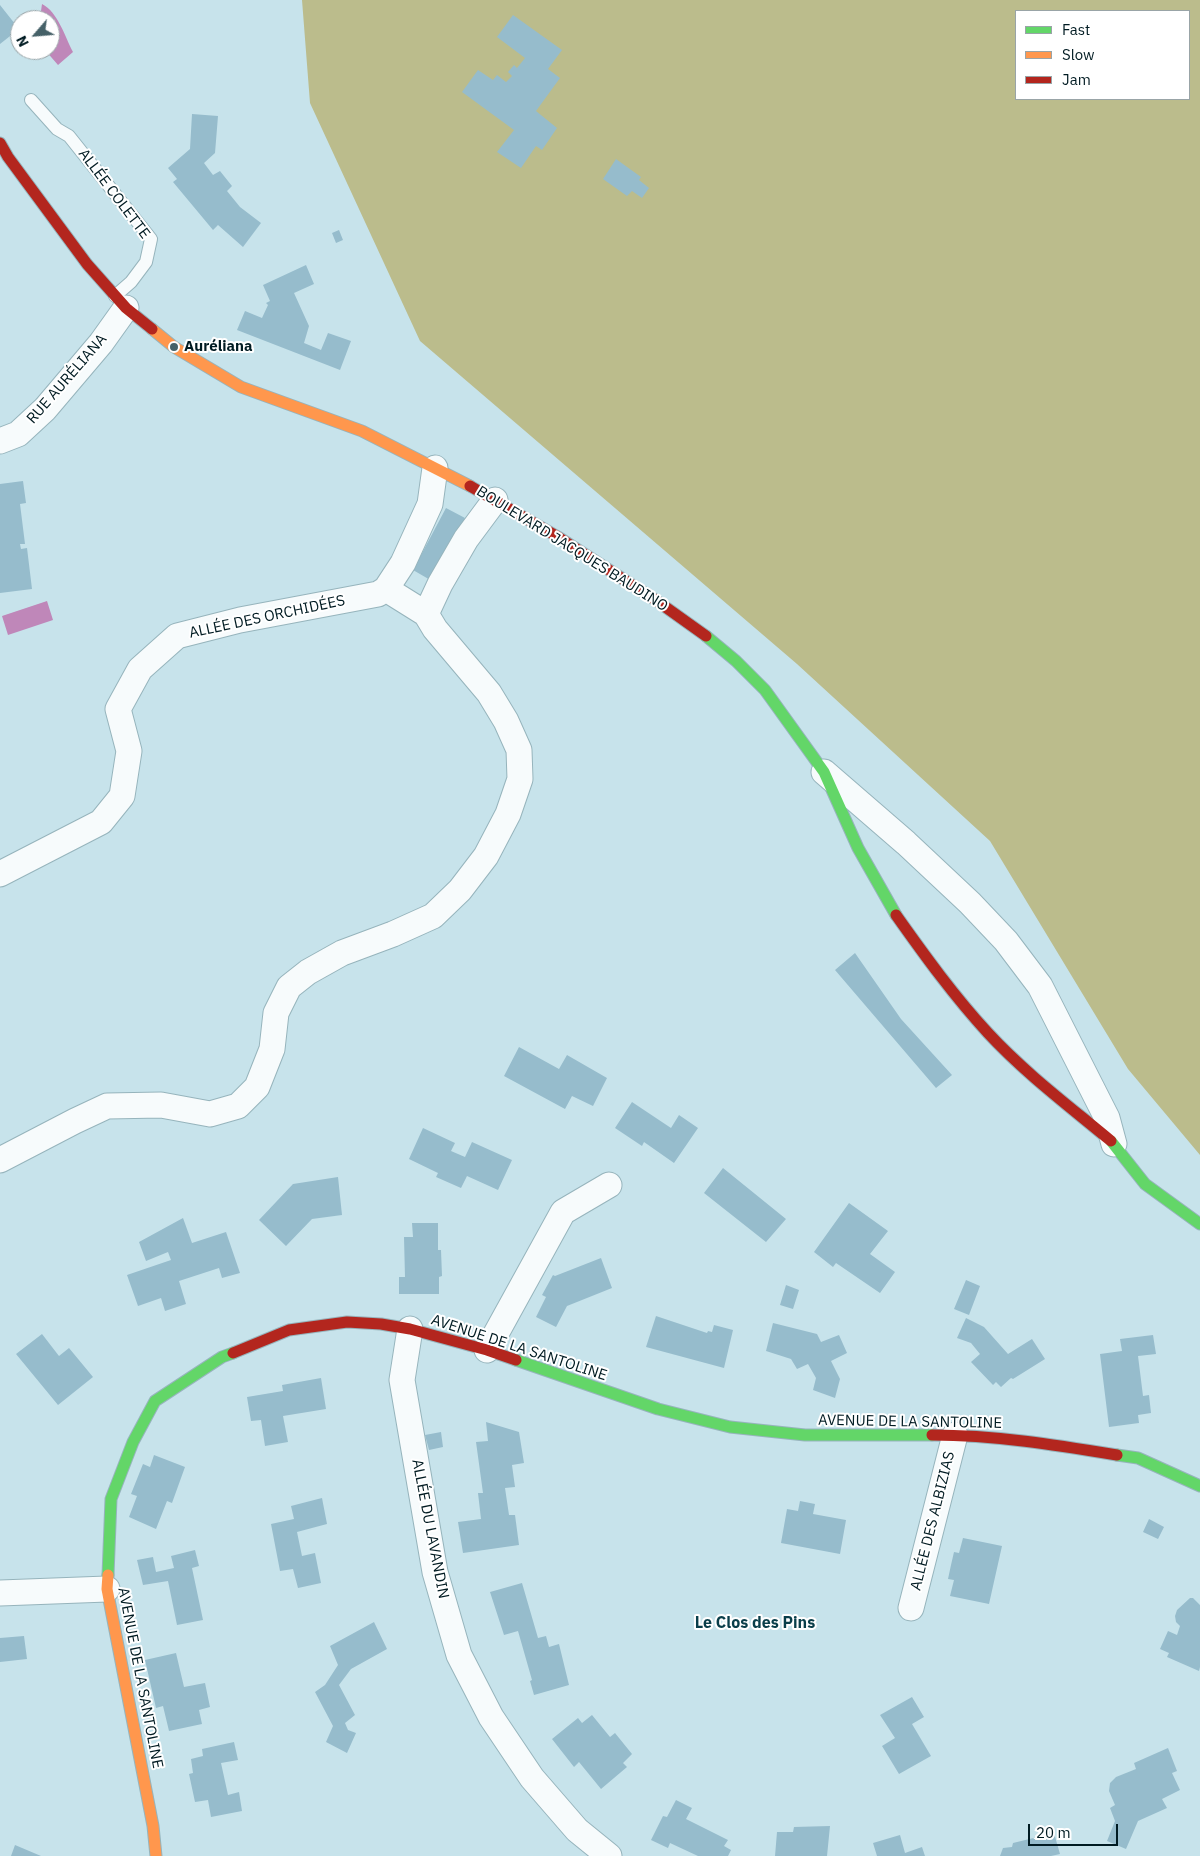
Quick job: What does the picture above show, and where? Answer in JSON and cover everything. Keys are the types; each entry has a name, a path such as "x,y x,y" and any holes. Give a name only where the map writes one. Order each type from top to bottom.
{"street":[{"name":"BOULEVARD JACQUES BAUDINO","path":"3,150 87,264 121,302 174,347 241,387 362,431 495,500 558,537 657,601 723,650 765,690 824,772 858,848 894,912 937,973 988,1033 1035,1078 1114,1144 1145,1184 1200,1224"},
{"name":"RUE AURÉLIANA","path":"0,441 18,434 45,409 100,343 121,302"},
{"path":"0,1160 107,1106 161,1105 210,1114 238,1106 257,1086 272,1050 276,1013 289,987 308,972 342,953 393,934 433,916 460,890 486,856 508,814 520,778 519,750 506,721 489,693 435,629 426,614 386,589 403,563 430,504 435,468"},
{"path":"426,614 440,584 466,539 495,500"},
{"name":"ALLÉE DES ORCHIDÉES","path":"0,874 101,822 122,796 129,751 118,709 140,669 177,636 240,620 378,594 386,589"},
{"name":"BOULEVARD JACQUES BAUDINO","path":"824,772 913,849 970,903 1006,941 1040,986 1107,1118 1114,1144"},
{"path":"487,1350 563,1212 609,1185"},
{"name":"AVENUE DE LA SANTOLINE","path":"156,1856 153,1826 107,1589 112,1499 133,1442 155,1401 222,1357 289,1330 347,1322 381,1324 410,1329 487,1350 658,1409 730,1427 805,1435 955,1435 1039,1442 1138,1458 1200,1486"},
{"name":"ALLÉE DU LAVANDIN","path":"410,1329 402,1380 435,1572 459,1655 491,1717 532,1778 577,1830 609,1856"},
{"name":"ALLÉE DES ALBIZIAS","path":"911,1608 955,1435"},
{"path":"0,1593 107,1589"}],"lane":[{"name":"ALLÉE COLETTE","path":"31,100 57,129 69,136 151,239 146,262 131,282 121,302"}],"green space":[{"path":"302,0 1200,0 1200,1155 1128,1069 990,841 797,664 420,341 310,103"}],"shaded area":[{"path":"42,4 50,10 41,10"},
{"path":"60,25 73,52 58,65 54,60 60,60"},
{"path":"47,601 53,620 8,635 2,616"}],"building":[{"path":"0,5 10,18 10,36 0,44"},
{"path":"513,15 562,50 548,69 560,78 536,111 557,128 542,150 536,146 521,168 497,152 514,130 462,92 478,70 493,80 497,75 506,82 512,76 508,72 514,65 517,68 525,58 497,37"},
{"path":"192,114 218,116 215,153 204,163 213,175 220,171 232,186 227,191 240,207 261,223 243,247 218,225 213,230 173,182 177,179 168,168 190,149"},
{"path":"616,159 641,177 639,180 649,188 642,198 632,191 627,196 603,179"},
{"path":"339,230 343,240 336,243 332,233"},
{"path":"306,265 314,284 294,293 309,326 304,343 321,350 328,333 351,341 340,370 237,330 245,311 262,318 268,305 266,303 270,301 263,285"},
{"path":"23,481 26,503 20,504 25,544 20,544 21,549 27,548 32,589 0,593 0,484"},
{"path":"446,508 465,518 432,581 413,570"},
{"path":"855,953 901,1019 952,1075 936,1088 835,970"},
{"path":"519,1047 559,1069 567,1055 607,1078 593,1106 572,1096 565,1109 504,1076"},
{"path":"632,1102 671,1128 679,1115 698,1128 674,1163 644,1142 642,1146 615,1128"},
{"path":"423,1128 455,1143 451,1151 465,1157 472,1142 512,1160 498,1190 467,1176 461,1188 436,1177 438,1173 409,1159"},
{"path":"723,1168 786,1219 766,1242 704,1193"},
{"path":"338,1177 342,1215 312,1219 286,1246 259,1220 293,1184"},
{"path":"849,1203 888,1231 870,1254 895,1272 880,1293 836,1263 833,1267 814,1252"},
{"path":"183,1218 192,1243 226,1232 240,1273 222,1278 219,1268 179,1281 186,1304 165,1311 161,1298 138,1306 127,1275 171,1260 168,1252 146,1261 139,1242"},
{"path":"412,1223 438,1223 438,1250 441,1250 442,1276 439,1277 439,1294 399,1294 399,1277 405,1277 404,1237 413,1237"},
{"path":"601,1258 612,1288 567,1306 556,1327 536,1317 546,1297 542,1295 553,1275 555,1276"},
{"path":"966,1280 980,1286 969,1315 954,1309"},
{"path":"786,1285 799,1290 793,1309 780,1305"},
{"path":"656,1316 707,1333 708,1331 712,1332 714,1325 733,1330 724,1368 646,1347"},
{"path":"966,1318 984,1327 1008,1354 1032,1339 1045,1359 1013,1379 1011,1378 1001,1387 996,1382 993,1385 971,1362 980,1354 971,1343 957,1338"},
{"path":"773,1323 817,1334 821,1342 839,1335 847,1353 831,1361 840,1379 835,1398 813,1390 816,1378 808,1364 797,1369 791,1359 766,1351"},
{"path":"42,1334 59,1356 69,1348 93,1377 58,1405 16,1354"},
{"path":"1153,1335 1156,1354 1138,1356 1143,1396 1149,1395 1151,1413 1138,1415 1139,1423 1109,1427 1100,1354 1122,1351 1120,1339"},
{"path":"321,1378 326,1409 283,1416 288,1442 265,1446 261,1420 251,1421 247,1397 283,1391 282,1385"},
{"path":"486,1422 519,1432 524,1463 512,1465 515,1487 505,1488 509,1515 515,1515 519,1545 463,1553 458,1522 481,1519 478,1493 483,1493 476,1442 488,1441"},
{"path":"441,1432 443,1447 429,1450 425,1435"},
{"path":"154,1455 185,1467 172,1503 167,1501 156,1529 129,1517 137,1496 131,1494 143,1464 150,1467"},
{"path":"322,1498 327,1524 297,1532 302,1556 315,1553 321,1583 298,1588 293,1569 280,1571 271,1524 294,1519 291,1506"},
{"path":"800,1501 815,1504 813,1514 846,1520 840,1554 781,1543 787,1509 798,1511"},
{"path":"1149,1519 1164,1527 1158,1539 1143,1532"},
{"path":"963,1538 1002,1546 989,1604 950,1596 954,1580 948,1579 951,1565 954,1552 959,1553"},
{"path":"195,1550 199,1566 192,1568 203,1620 177,1625 168,1581 143,1585 137,1560 153,1557 156,1572 174,1568 171,1556"},
{"path":"522,1583 538,1638 546,1636 549,1647 559,1644 569,1685 534,1695 530,1681 532,1680 518,1631 504,1635 490,1592"},
{"path":"1190,1598 1193,1598 1200,1605 1199,1671 1167,1657 1169,1653 1160,1649 1168,1631 1177,1635 1180,1626 1176,1622 1177,1610"},
{"path":"374,1622 387,1649 351,1669 339,1685 355,1715 345,1723 348,1730 356,1733 347,1753 326,1742 333,1726 315,1692 325,1685 338,1665 330,1646"},
{"path":"24,1636 27,1659 0,1662 0,1638"},
{"path":"176,1653 184,1687 205,1683 210,1707 199,1710 202,1724 169,1731 163,1706 156,1708 145,1660"},
{"path":"912,1697 924,1717 912,1724 931,1756 899,1774 882,1746 895,1738 880,1715"},
{"path":"592,1715 610,1737 615,1733 632,1754 623,1763 627,1767 601,1789 579,1762 574,1767 552,1739 578,1718 582,1723"},
{"path":"234,1742 238,1760 221,1763 228,1795 239,1792 242,1811 211,1817 208,1800 195,1802 189,1774 193,1773 191,1759 203,1756 202,1749"},
{"path":"1168,1748 1177,1771 1172,1773 1180,1790 1162,1799 1167,1808 1138,1821 1126,1849 1107,1841 1115,1821 1110,1808 1115,1805 1109,1791 1110,1783 1116,1777 1136,1769 1134,1763"},
{"path":"676,1800 692,1808 686,1819 728,1840 724,1846 731,1850 728,1856 698,1856 670,1843 668,1848 651,1840 663,1816 667,1817"},
{"path":"830,1826 827,1856 775,1856 777,1832 793,1832 794,1827"},
{"path":"1054,1833 1060,1854 1051,1856 1000,1856 1003,1848 1012,1847 1013,1843"},
{"path":"900,1835 905,1853 922,1847 925,1856 877,1856 873,1843"},
{"path":"15,1845 41,1856 11,1856"}],"traffic: fast":[{"path":"706,636 736,661 765,690 824,772 858,848 896,915"},
{"path":"1111,1141 1145,1184 1200,1224"},
{"path":"108,1575 111,1499 133,1442 155,1401 222,1357 233,1353"},
{"path":"516,1360 658,1409 730,1427 805,1435 932,1435"},
{"path":"1117,1455 1138,1458 1200,1486"}],"traffic: slow":[{"path":"152,329 174,347 241,387 362,431 470,486"},
{"path":"108,1575 107,1589 153,1826 156,1856"}],"traffic: jam":[{"path":"0,143 8,157 87,264 126,308 152,329"},
{"path":"470,486 558,537 657,601 706,636"},
{"path":"896,915 929,961 975,1019 1002,1048 1032,1076 1111,1141"},
{"path":"233,1353 289,1330 347,1322 381,1324 410,1329 516,1360"},
{"path":"932,1435 1002,1439 1117,1455"}],"place":[{"name":"Auréliana","path":"174,347"}],"district":[{"name":"Le Clos des Pins","path":"755,1623"}]}
